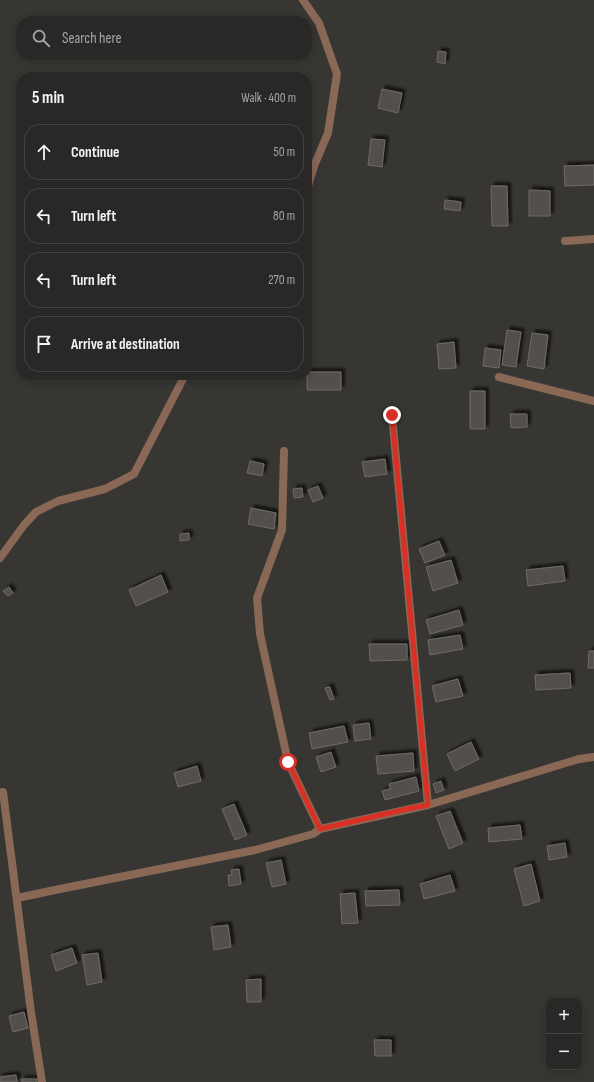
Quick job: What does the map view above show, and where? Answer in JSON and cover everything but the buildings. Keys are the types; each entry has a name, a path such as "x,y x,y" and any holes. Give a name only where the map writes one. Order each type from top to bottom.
{"street":[{"path":"303,0 319,23 337,74 328,134 312,173"},
{"path":"564,241 594,239"},
{"path":"499,377 594,401"},
{"path":"0,558 24,525 36,512 58,501 105,488 134,474 182,380"},
{"path":"392,415 428,805"},
{"path":"284,451 282,530 257,598 260,634 288,762 320,829"},
{"path":"17,898 256,850 313,834 320,829 428,805 579,759 594,757"},
{"path":"3,792 31,1012 42,1082"}],"route":[{"path":"288,762 320,829 428,805 392,415"}]}
